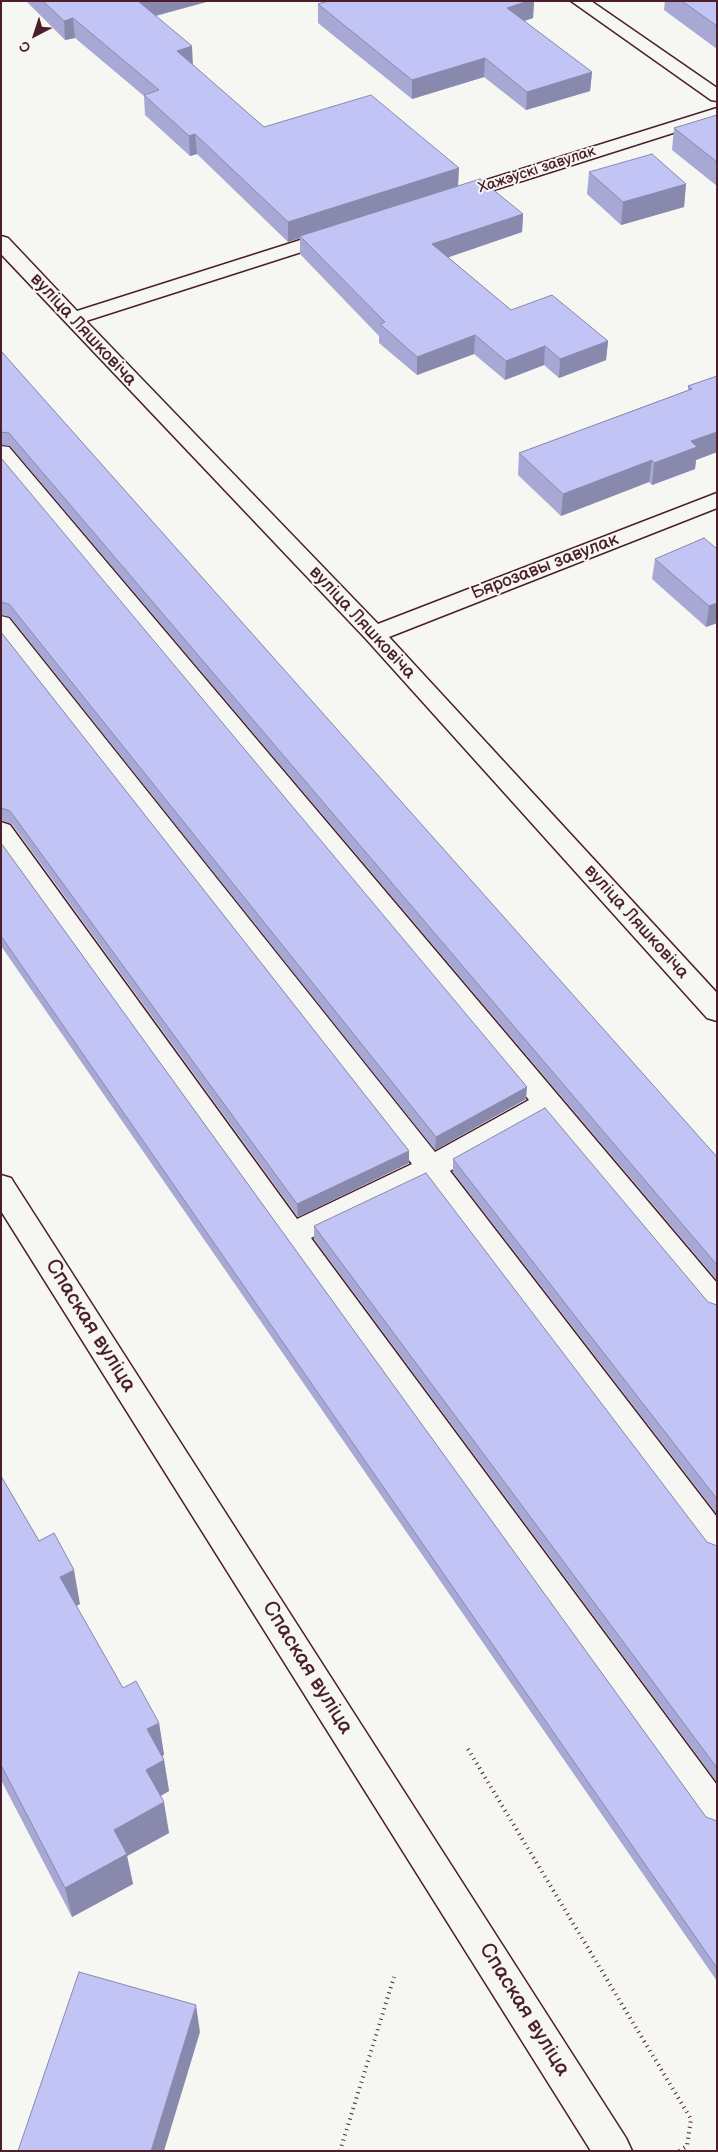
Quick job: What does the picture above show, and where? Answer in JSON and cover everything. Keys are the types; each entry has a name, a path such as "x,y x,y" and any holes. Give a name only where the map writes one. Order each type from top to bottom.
{"street":[{"path":"579,1 717,96"},
{"name":"Хажэўскі завулак","path":"432,204 717,113"},
{"path":"72,320 357,228"},
{"name":"вуліца Ляшковіча","path":"1,242 72,320 374,634 717,1011"},
{"path":"1,452 717,1304"},
{"name":"Бярозавы завулак","path":"374,634 717,500"},
{"path":"1,623 430,1168 717,1542"},
{"path":"1,831 292,1234 717,1814"},
{"path":"292,1234 430,1168 549,1102"},
{"name":"Спаская вуліца","path":"1,1186 613,2151"}],"path":[{"path":"468,1749 691,2119 687,2146 679,2151"},
{"path":"340,2151 394,1977"}],"building":[{"path":"43,1 138,1 192,46 177,51 264,127 371,95 459,168 288,222 195,134 189,136 144,95 159,90 73,18 64,21"},
{"path":"328,1 528,1 507,8 592,72 527,92 485,58 412,80 318,4"},
{"path":"682,1 717,1 717,26"},
{"path":"717,115 717,162 674,128"},
{"path":"652,154 686,184 623,202 589,172"},
{"path":"480,179 523,214 432,244 511,310 552,295 608,341 560,359 545,346 506,361 475,335 417,357 380,324 385,322 300,236"},
{"path":"1,351 717,1157 717,1265 9,433 1,432"},
{"path":"717,376 717,432 691,441 697,447 654,463 652,460 563,494 519,453 692,389 688,386"},
{"path":"1,458 527,1087 436,1137 9,604 1,602"},
{"path":"704,538 717,548 717,603 709,606 655,559"},
{"path":"1,632 409,1151 297,1204 10,811 1,808"},
{"path":"1,843 706,1817 717,1821 717,1968 1,936"},
{"path":"545,1108 708,1302 717,1305 717,1499 453,1159"},
{"path":"426,1173 707,1542 717,1546 717,1768 314,1226"},
{"path":"1,1476 39,1541 54,1533 74,1570 60,1577 123,1688 136,1681 159,1723 147,1729 164,1760 146,1770 164,1802 114,1830 127,1854 65,1888 1,1765"},
{"path":"79,1972 196,2005 151,2151 18,2151"}]}
